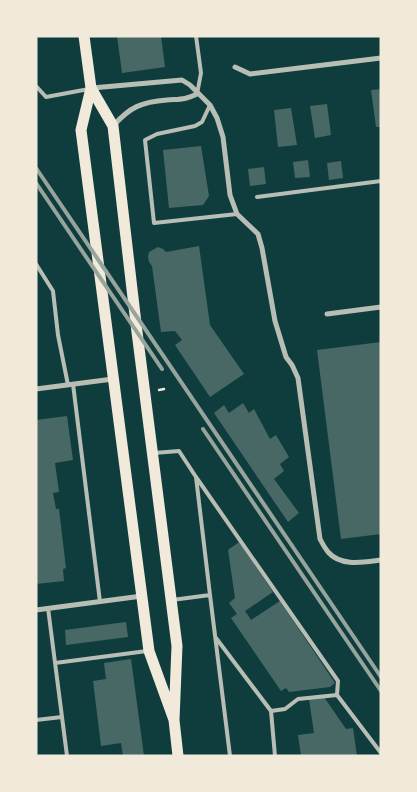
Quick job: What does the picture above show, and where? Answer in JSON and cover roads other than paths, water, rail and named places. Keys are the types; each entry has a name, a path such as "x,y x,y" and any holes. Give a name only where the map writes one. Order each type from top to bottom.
{"main road":[{"path":"84,36 91,88 81,130 113,379 149,651 174,720"},
{"path":"91,88 113,126 124,228 177,646 174,720 178,756"}],"street":[{"path":"235,67 250,74 381,58"},
{"path":"91,88 178,80 186,82 210,105 217,118 223,137 230,195 237,214 258,234 275,321 286,357 298,378 320,538 329,554 343,561 381,560"},
{"path":"113,126 124,113 137,106 161,101 186,100 197,94"},
{"path":"327,314 381,307"},
{"path":"36,389 113,379"},
{"path":"36,610 142,596"}],"lane":[{"path":"196,36 201,73 197,94"},
{"path":"36,86 46,97 91,88"},
{"path":"210,105 202,122 195,126 157,134 145,140 154,223 237,214"},
{"path":"257,197 381,181"},
{"path":"36,264 53,291 58,335 70,385 100,602"},
{"path":"152,453 179,451 338,681 337,695 381,753"},
{"path":"196,477 230,756"},
{"path":"172,600 210,595"},
{"path":"48,608 67,756"},
{"path":"215,636 271,711 275,756"},
{"path":"55,663 149,651"},
{"path":"271,711 285,709 298,699 337,695"},
{"path":"36,720 62,717"}],"railway":[{"path":"36,168 381,677"},
{"path":"36,183 162,369"},
{"path":"203,429 381,691"}]}
